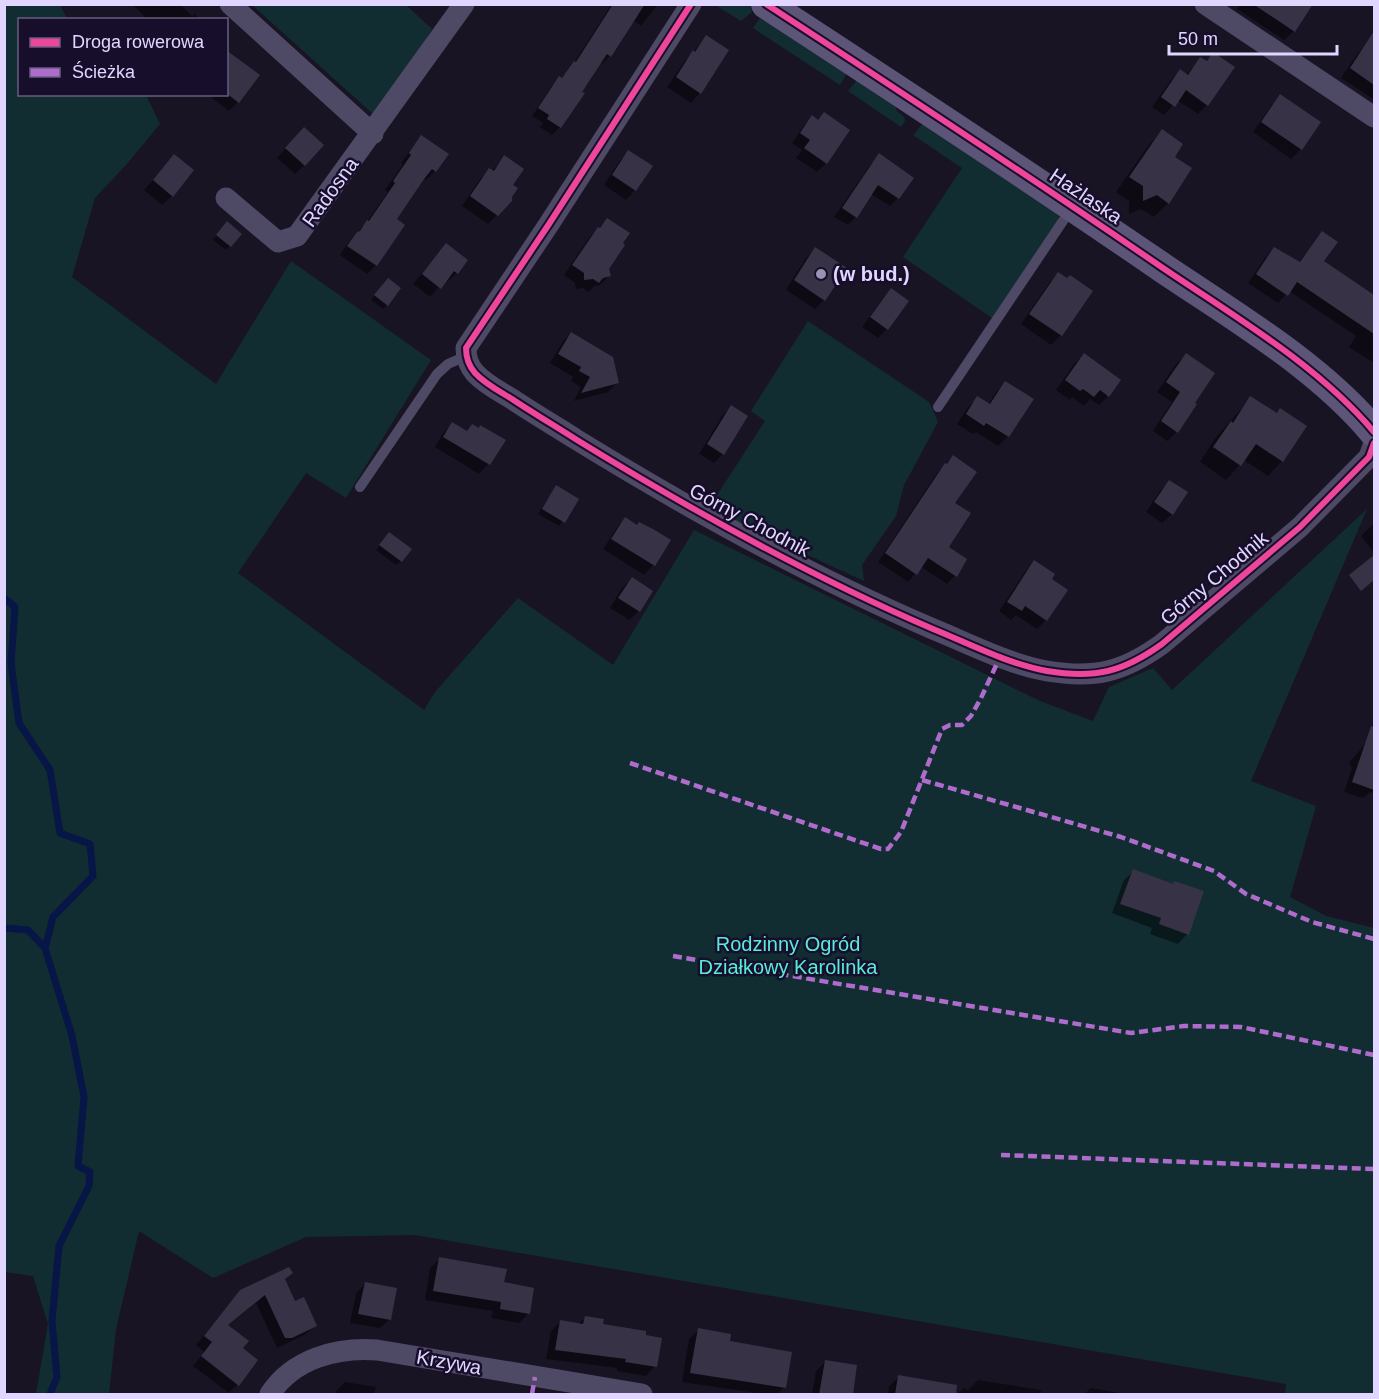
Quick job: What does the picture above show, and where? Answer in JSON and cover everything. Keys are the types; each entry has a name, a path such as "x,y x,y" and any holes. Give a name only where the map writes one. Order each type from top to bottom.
{"street":[{"path":"230,4 373,134"},
{"name":"Radosna","path":"226,198 278,242 297,236 373,134 464,4"},
{"path":"466,356 466,348 471,339 549,224 691,4"},
{"path":"1205,4 1374,117"},
{"name":"Hażlaska","path":"772,6 1073,206 1270,341 1338,395 1374,432"},
{"name":"Górny Chodnik","path":"466,356 475,372 500,392 663,492 764,548 883,608 1000,657 1045,671 1078,675 1111,672 1144,657 1162,644 1300,526 1369,457 1374,443"},
{"name":"Krzywa","path":"270,1395 284,1378 304,1363 339,1351 358,1348 642,1395"}],"lane":[{"path":"938,406 1073,206"},
{"path":"360,487 437,374 448,364 466,356"}],"green space":[{"name":"Rodzinny Ogród Działkowy Karolinka","path":"5,5 60,5 66,18 18,18 18,96 146,96 160,124 95,198 72,277 216,384 291,261 431,360 346,498 306,473 238,573 424,710 435,692 518,598 613,665 694,530 1040,701 1093,721 1109,687 1153,668 1172,690 1367,509 1251,781 1316,806 1290,897 1326,916 1374,928 1374,1394 1285,1394 1286,1384 415,1235 306,1237 213,1278 139,1231 116,1329 109,1394 36,1394 48,1324 33,1276 5,1272"},
{"path":"252,5 406,5 432,29 387,102 373,114"},
{"path":"715,5 750,5 752,12 741,21"},
{"path":"760,18 847,73 840,85 753,28"},
{"path":"857,80 894,101 897,111 904,117 905,121 901,127 848,91"},
{"path":"924,122 1058,211 1059,219 992,318 903,257 962,168 913,135"},
{"path":"808,321 929,402 938,422 904,485 896,516 862,565 864,581 708,509 765,421 751,411"}],"building":[{"path":"613,4 645,4 611,57 607,54 582,92 585,93 561,128 547,119 549,115 538,108 559,76 562,78 574,61 576,62"},
{"path":"1253,4 1313,4 1295,32"},
{"path":"1374,31 1374,85 1350,68"},
{"path":"706,35 729,50 701,94 676,77 693,50 695,52"},
{"path":"228,51 260,75 239,103 228,95"},
{"path":"1213,52 1235,67 1208,106 1186,90 1175,107 1161,97 1180,69 1188,75 1200,57 1207,61"},
{"path":"1280,94 1321,122 1302,150 1261,122"},
{"path":"824,112 850,130 827,164 804,148 810,140 800,133 812,115 818,120"},
{"path":"304,127 324,145 305,166 285,148"},
{"path":"1162,129 1183,144 1175,157 1192,168 1169,204 1157,195 1143,201 1143,186 1129,177"},
{"path":"421,135 449,154 436,172 432,169 424,179 397,219 405,225 377,266 347,246 367,220 369,221 395,183 393,181 411,155 409,153"},
{"path":"628,150 653,166 636,191 612,175"},
{"path":"879,153 914,178 899,199 878,185 857,218 842,208"},
{"path":"174,154 194,170 173,197 153,180"},
{"path":"504,155 524,169 513,185 518,188 512,201 498,216 470,196 489,168 494,171"},
{"path":"607,218 630,233 609,269 611,276 603,278 599,283 593,279 584,280 584,273 572,265 598,227 600,228"},
{"path":"227,221 242,234 231,247 216,235"},
{"path":"1322,231 1338,242 1324,261 1374,295 1374,334 1297,282 1288,296 1256,274 1274,247 1300,262"},
{"path":"446,243 468,260 458,274 454,271 441,289 422,274"},
{"name":"(w bud.)","path":"815,247 847,268 825,301 794,280"},
{"path":"1058,272 1067,278 1070,275 1093,291 1062,336 1029,314"},
{"path":"388,278 401,288 388,306 374,295"},
{"path":"891,288 909,301 888,330 870,317"},
{"path":"571,332 613,357 619,383 581,393 590,377 579,371 581,367 558,354"},
{"path":"1084,353 1121,380 1109,397 1100,390 1094,397 1083,389 1080,391 1065,380"},
{"path":"1186,353 1215,373 1178,433 1161,421 1180,392 1166,382"},
{"path":"1005,381 1034,399 1009,437 986,423 984,426 966,414 977,396 990,404"},
{"path":"1250,396 1277,413 1280,408 1307,426 1283,462 1256,444 1241,466 1213,447 1231,421 1233,423"},
{"path":"731,405 748,416 724,455 707,444"},
{"path":"452,422 467,431 472,424 479,428 480,425 506,440 490,465 443,437"},
{"path":"953,455 977,472 955,503 971,513 949,547 967,559 957,577 928,558 917,575 885,553 945,463 947,464"},
{"path":"1169,480 1188,492 1173,515 1154,502"},
{"path":"556,485 579,499 565,523 542,509"},
{"path":"625,517 671,540 655,566 611,539"},
{"path":"389,532 412,549 402,562 379,545"},
{"path":"1374,555 1374,580 1361,591 1349,575"},
{"path":"1034,560 1055,574 1052,579 1068,590 1047,621 1025,606 1022,611 1007,602"},
{"path":"632,577 653,591 640,612 618,598"},
{"path":"1371,726 1374,727 1374,790 1352,782"},
{"path":"1133,869 1173,884 1174,881 1204,891 1189,935 1159,924 1161,918 1120,904"},
{"path":"439,1257 507,1269 504,1282 534,1288 530,1314 500,1309 501,1302 433,1291"},
{"path":"289,1267 293,1273 285,1279 295,1301 304,1297 317,1326 292,1338 285,1338 265,1295 228,1325 249,1341 243,1348 258,1360 239,1386 201,1356 212,1342 204,1336 240,1290"},
{"path":"365,1282 397,1288 391,1320 358,1314"},
{"path":"585,1316 604,1319 603,1324 646,1331 646,1335 662,1338 657,1367 625,1362 626,1359 555,1350 560,1320 583,1324"},
{"path":"698,1328 731,1334 730,1341 792,1352 786,1388 690,1373"},
{"path":"825,1360 857,1365 853,1395 819,1395"},
{"path":"898,1375 957,1385 956,1395 895,1395"}],"waterway":[{"path":"4,598 15,607 11,663 19,723 50,770 60,833 90,844 93,876 53,917 45,948 72,1036 84,1097 78,1166 90,1172 89,1186 59,1246 52,1321 57,1377 50,1394"},
{"path":"4,928 28,930 45,948"}],"marked path":[{"path":"630,763 881,849 888,849 901,832 942,729 950,725 962,725 971,716 1000,657"},
{"path":"922,780 1121,837 1214,871 1246,894 1312,922 1374,939"},
{"path":"673,956 1131,1033 1184,1026 1241,1027 1374,1055"},
{"path":"1001,1155 1374,1169"},
{"path":"532,1394 535,1377"}],"cycle path":[{"path":"691,4 466,348 466,355 473,370 492,387 663,492 841,587 989,653 1032,668 1064,673 1108,671 1134,661 1162,644 1300,527 1369,457 1374,443"},
{"path":"766,4 1273,342 1327,384 1374,432"}],"place":[{"name":"(w bud.)","path":"821,274"}]}
